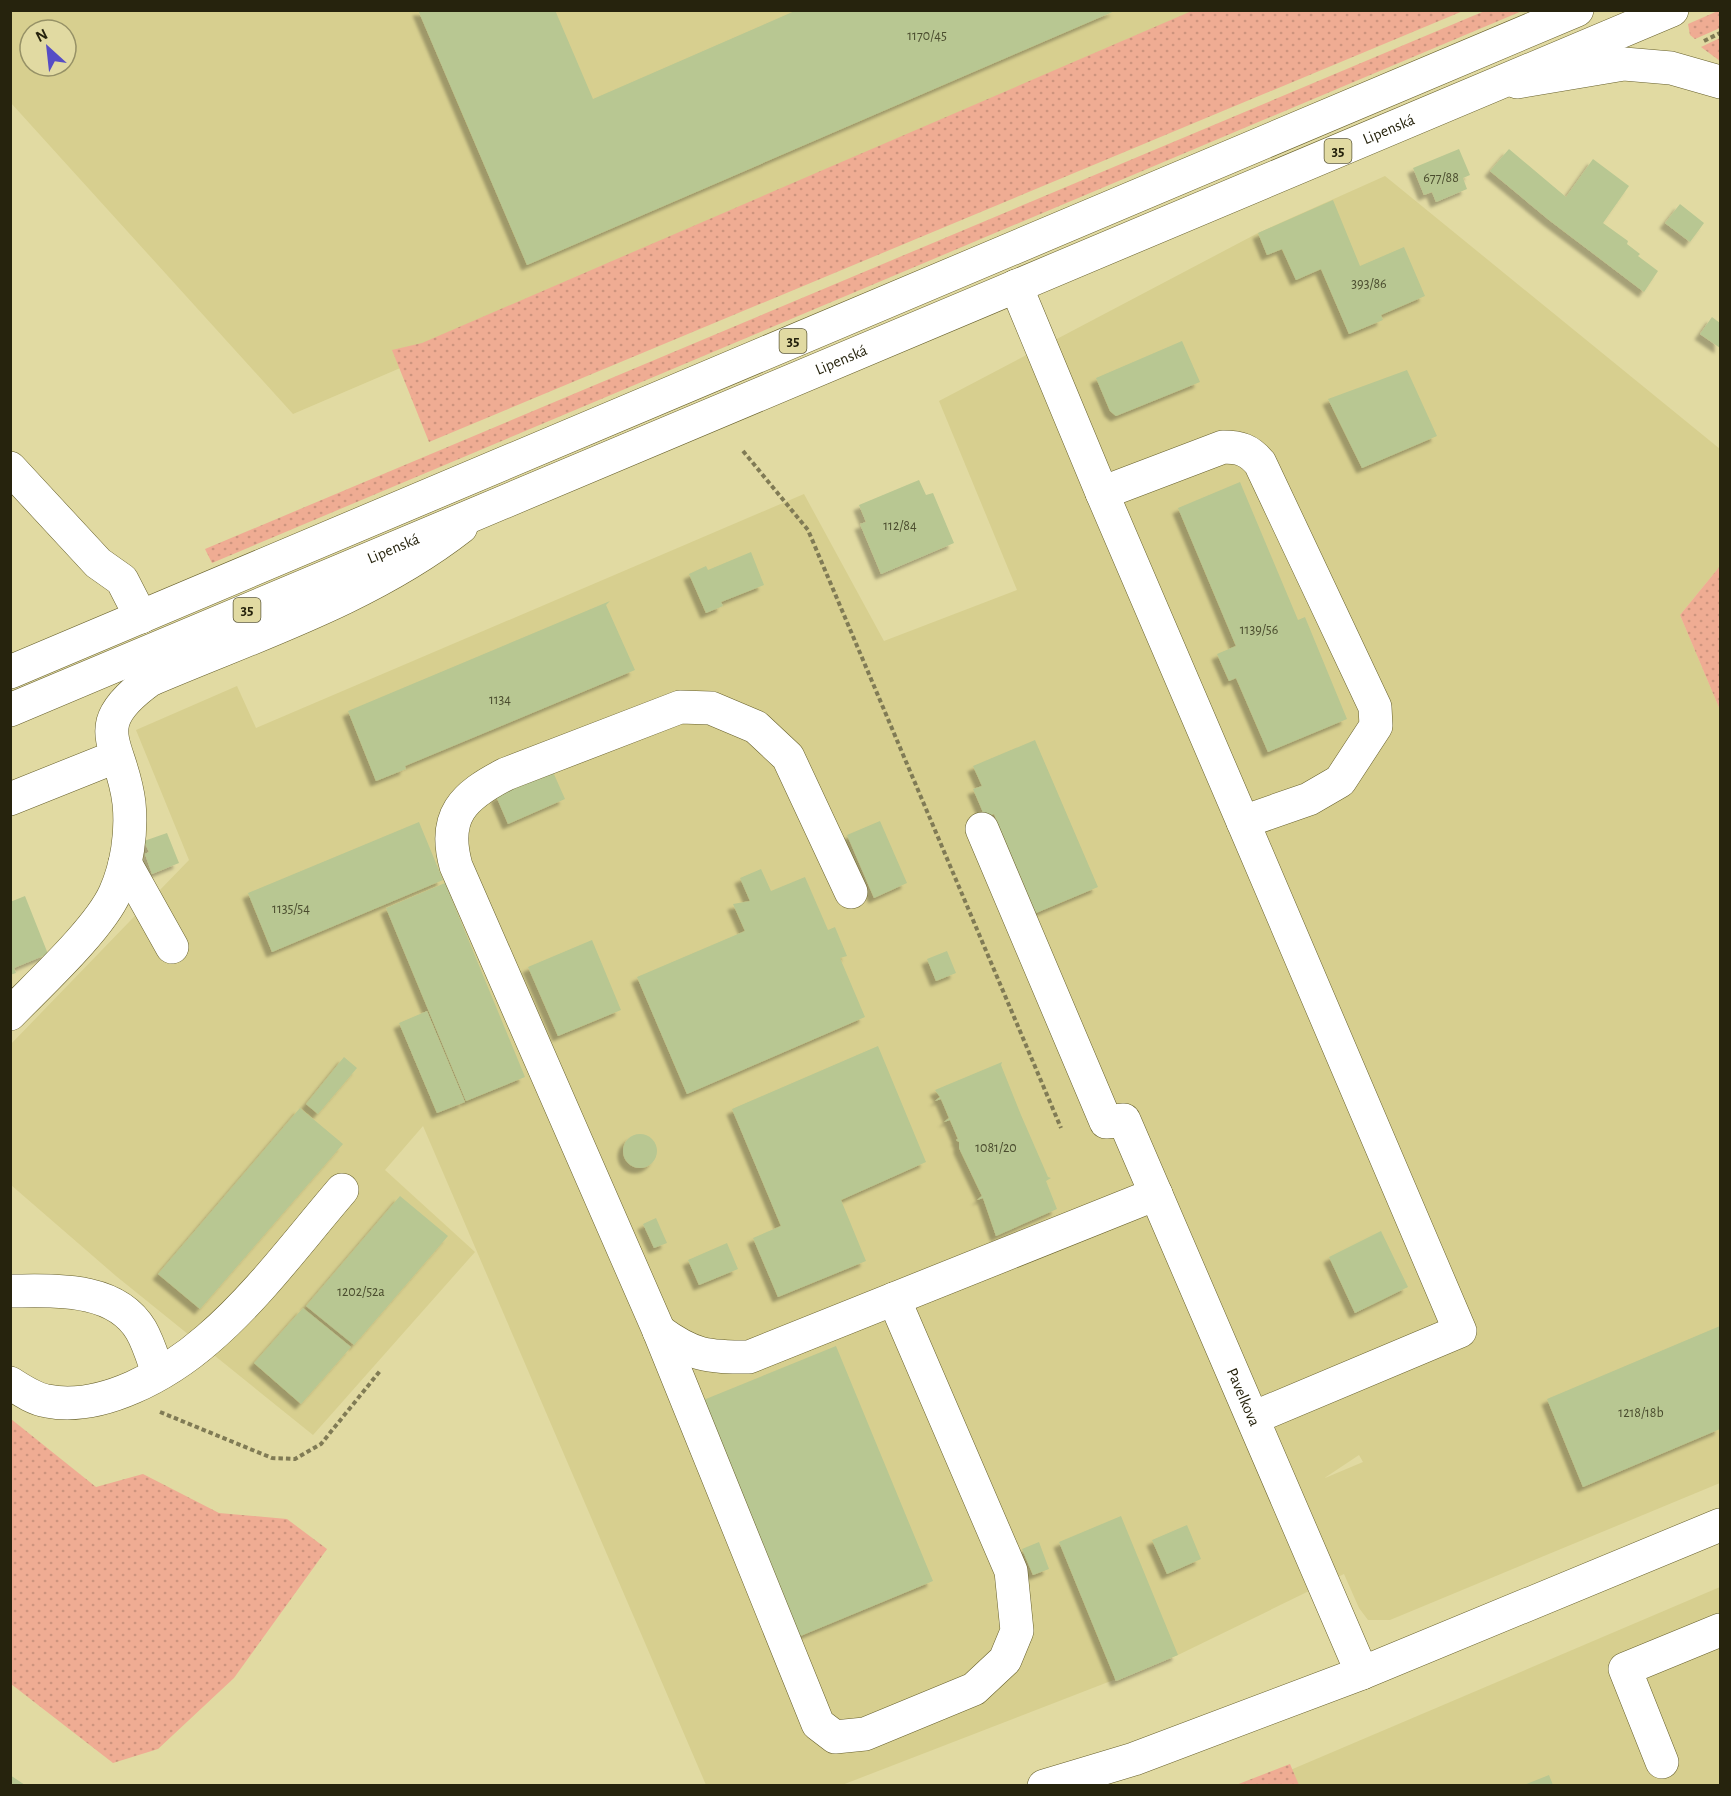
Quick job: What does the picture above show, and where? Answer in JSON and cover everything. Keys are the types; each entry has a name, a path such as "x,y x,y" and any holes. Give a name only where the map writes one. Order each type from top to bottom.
{"main road":[{"name":"35","path":"10,672 1577,10"},
{"name":"Lipenská","path":"10,710 1672,10"},
{"path":"1495,85 1624,64 1671,68 1720,82"},
{"path":"1016,286 1460,1331 1253,1419"},
{"path":"1102,493 1223,447 1238,447 1251,453 1260,463 1375,707 1376,726 1340,780 1309,799 1243,822"},
{"path":"10,468 98,563 122,580 141,616"},
{"path":"10,1014 100,916 114,894 125,863 129,804 111,743 114,716 129,695 150,680 368,587 446,540 484,510"},
{"path":"850,892 788,757 756,727 711,708 680,707 507,774 485,785 456,815 451,829 451,847 456,866 659,1331 818,1724 835,1737 865,1734 974,1689 1005,1660 1017,1631 1011,1571 894,1299"},
{"path":"10,799 115,757"},
{"name":"Pavelkova","path":"982,829 1106,1122 1124,1120 1362,1673"},
{"path":"125,863 172,947"},
{"path":"10,1383 46,1401 96,1400 158,1373 207,1340 233,1316 342,1190"},
{"path":"659,1331 684,1349 713,1357 748,1357 1156,1194"},
{"path":"10,1291 54,1289 82,1293 109,1303 140,1328 158,1373"},
{"path":"1044,1785 1134,1759 1362,1673 1720,1525"},
{"path":"1662,1762 1625,1669 1720,1630"}],"path":[{"path":"743,452 808,530 1061,1128"},
{"path":"115,1393 272,1458 295,1459 321,1444 380,1371"}],"shaded area":[{"path":"1194,10 1463,11 429,442 392,350 422,343"},
{"path":"1487,10 1522,11 212,563 205,549"},
{"path":"1720,10 1720,28 1695,39 1690,35 1688,24"},
{"path":"11,11 1234,11 293,414 11,103"},
{"path":"1720,38 1720,61 1701,47"},
{"path":"1385,176 1720,449 1720,566 1680,615 1720,710 1720,1483 1390,1620 1368,1620 1359,1608 1344,1574 1178,1655 842,1785 706,1785 423,1126 385,1170 475,1252 313,1435 116,1276 11,1185 10,1045 189,860 136,730 237,686 256,728 804,494 884,641 1017,590 939,401 1258,233","holes":["1359,1455 1363,1462 1325,1478"]},
{"path":"1720,566 1720,710 1680,615"},
{"path":"11,1419 96,1487 143,1474 219,1513 287,1519 327,1549 234,1678 158,1749 113,1763 11,1684"},
{"path":"1720,1587 1720,1785 1295,1786 1288,1771"},
{"path":"1290,1764 1299,1785 1236,1785"}],"building":[{"path":"418,10 555,10 593,99 797,10 1117,10 527,265"},
{"path":"1459,149 1470,175 1463,178 1467,189 1436,202 1432,192 1424,195 1413,168"},
{"path":"1509,149 1566,197 1593,159 1629,186 1603,223 1628,241 1627,244 1640,254 1638,256 1658,271 1644,292 1549,220 1490,171"},
{"path":"1333,200 1360,266 1404,247 1425,296 1381,315 1383,320 1349,334 1321,269 1296,280 1282,249 1267,255 1258,233"},
{"path":"1680,204 1704,223 1690,242 1665,223"},
{"path":"1712,317 1720,323 1720,348 1700,334"},
{"path":"1182,341 1200,382 1116,416 1110,411 1096,378"},
{"path":"1407,370 1437,436 1362,468 1328,399"},
{"path":"919,480 926,495 933,493 954,543 881,574 860,524 866,522 859,505"},
{"path":"1240,482 1298,620 1305,617 1347,719 1268,752 1236,678 1229,681 1217,654 1236,646 1178,508"},
{"path":"751,552 764,585 721,602 723,606 706,613 689,574 706,566 708,570"},
{"path":"610,601 606,605 635,670 405,766 406,769 376,781 348,711"},
{"path":"1035,740 1098,887 1036,913 994,814 985,817 973,789 982,786 973,766"},
{"path":"553,772 565,799 508,824 496,796"},
{"path":"880,821 907,883 874,898 847,835"},
{"path":"419,822 443,880 272,952 248,893"},
{"path":"167,833 179,863 152,874 145,854 149,852 144,841"},
{"path":"761,869 771,891 805,877 828,930 835,927 847,956 840,958 865,1017 687,1094 637,977 745,931 733,904 750,901 740,878"},
{"path":"445,883 525,1077 466,1101 386,908"},
{"path":"25,896 48,954 14,968 16,973 10,975 10,902"},
{"path":"592,940 621,1010 558,1036 528,967"},
{"path":"947,951 956,973 936,981 927,959"},
{"path":"427,1011 465,1102 437,1113 399,1023"},
{"path":"878,1046 926,1162 841,1200 866,1261 778,1297 753,1238 781,1226 732,1109"},
{"path":"344,1057 357,1068 318,1114 306,1104"},
{"path":"1002,1062 1001,1065 1021,1115 1048,1177 1051,1178 1046,1181 1057,1209 996,1236 983,1198 977,1200 982,1196 959,1148 959,1142 956,1140 958,1139 950,1120 944,1122 949,1118 941,1099 935,1101 940,1097 935,1090"},
{"path":"300,1108 343,1144 200,1309 158,1274"},
{"path":"640,1134 652,1139 657,1151 652,1163 640,1168 628,1163 623,1151 628,1139"},
{"path":"400,1196 448,1236 354,1345 306,1306"},
{"path":"656,1218 667,1243 654,1248 643,1224"},
{"path":"1381,1231 1408,1287 1355,1313 1329,1257"},
{"path":"727,1243 738,1269 699,1285 688,1260"},
{"path":"303,1308 351,1347 301,1404 254,1363"},
{"path":"1720,1326 1720,1429 1583,1487 1547,1399"},
{"path":"836,1346 933,1581 798,1637 701,1401"},
{"path":"1121,1516 1178,1655 1116,1681 1059,1542"},
{"path":"1187,1525 1201,1559 1167,1574 1152,1540"},
{"path":"1039,1542 1049,1569 1033,1575 1022,1549"},
{"path":"10,1775 25,1785 10,1785"},
{"path":"1549,1775 1553,1785 1524,1785"}]}
